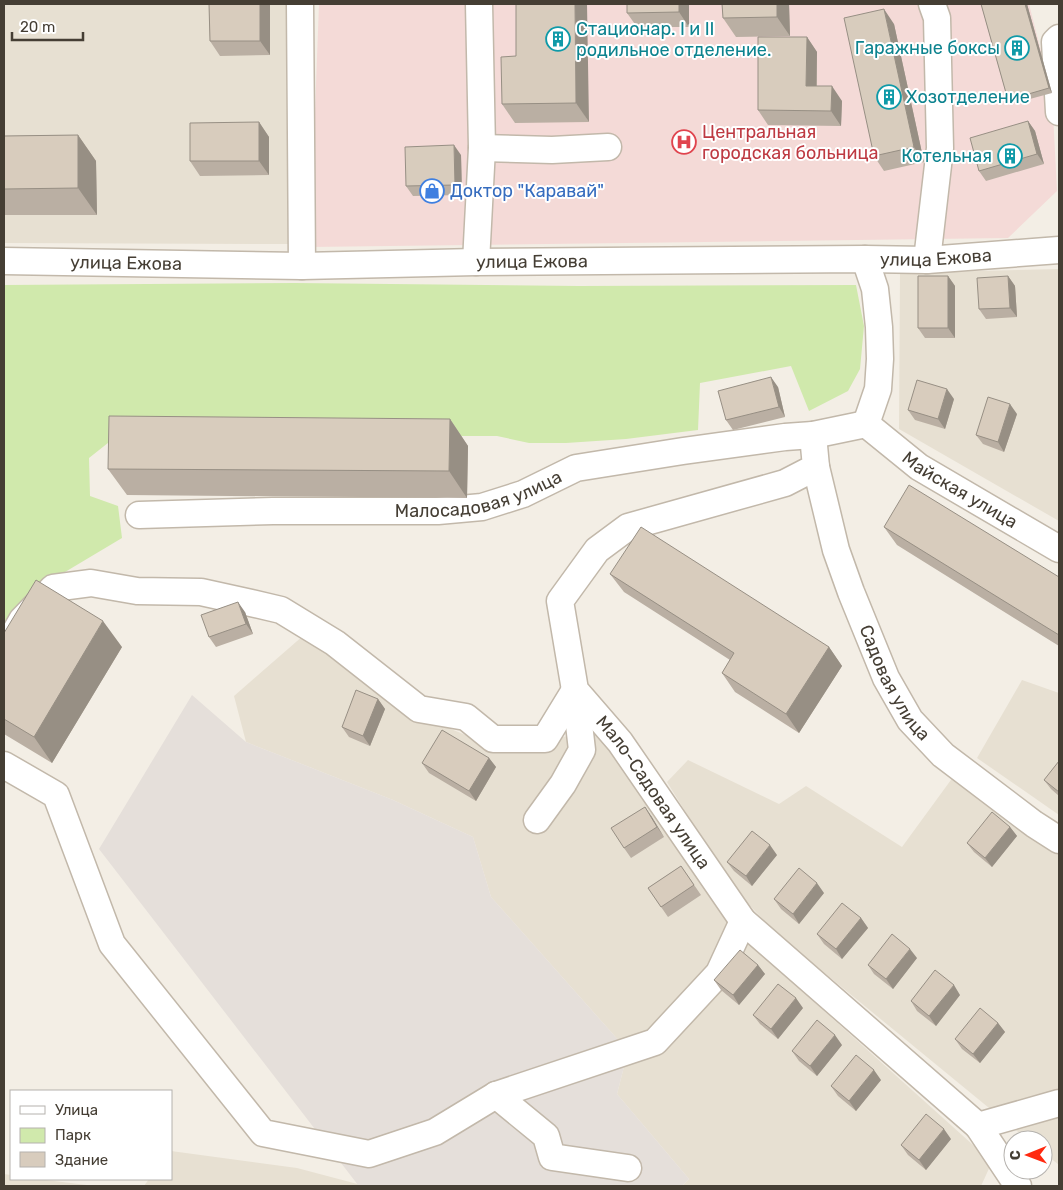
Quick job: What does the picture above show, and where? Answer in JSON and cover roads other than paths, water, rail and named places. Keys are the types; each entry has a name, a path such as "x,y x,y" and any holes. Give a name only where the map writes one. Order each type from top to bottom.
{"street":[{"path":"300,4 302,266"},
{"path":"476,262 482,148 479,4"},
{"path":"927,260 940,148 937,18 932,4"},
{"path":"1059,38 1055,42 1059,112"},
{"path":"482,148 552,150 608,147"},
{"name":"улица Ежова","path":"4,261 302,266 476,262 927,260 1059,250"},
{"path":"865,259 875,289 880,359 878,389 866,424"},
{"name":"Малосадовая улица","path":"139,516 273,511 438,511 482,507 523,494 576,468 683,451 813,435 866,424"},
{"name":"Майская улица","path":"866,424 920,467 1059,549"},
{"path":"537,820 563,784 582,750 575,690 560,601 597,550 628,527 785,483 816,467 813,435"},
{"name":"Садовая улица","path":"816,467 836,550 851,592 886,678 910,720 943,755 1034,824 1059,840"},
{"path":"4,652 22,620 53,588 91,583 137,591 201,592 281,610 335,643 419,709 466,716 493,739 545,739 575,690"},
{"name":"Мало-Садовая улица","path":"575,690 620,742 744,922 978,1126 1018,1186"},
{"path":"4,765 56,795 112,944 263,1133 369,1154 435,1132 496,1095 655,1042 719,973 744,922"},
{"path":"496,1095 546,1136 552,1157 628,1168"},
{"path":"978,1126 1059,1103"}],"place":[{"name":"Стационар. I и II родильное отделение.","path":"558,39"},
{"name":"Гаражные боксы","path":"1017,48"},
{"name":"Хозотделение","path":"889,97"},
{"name":"Центральная городская больница","path":"684,142"},
{"name":"Котельная","path":"1010,156"},
{"name":"Доктор \"Каравай\"","path":"432,191"}]}
